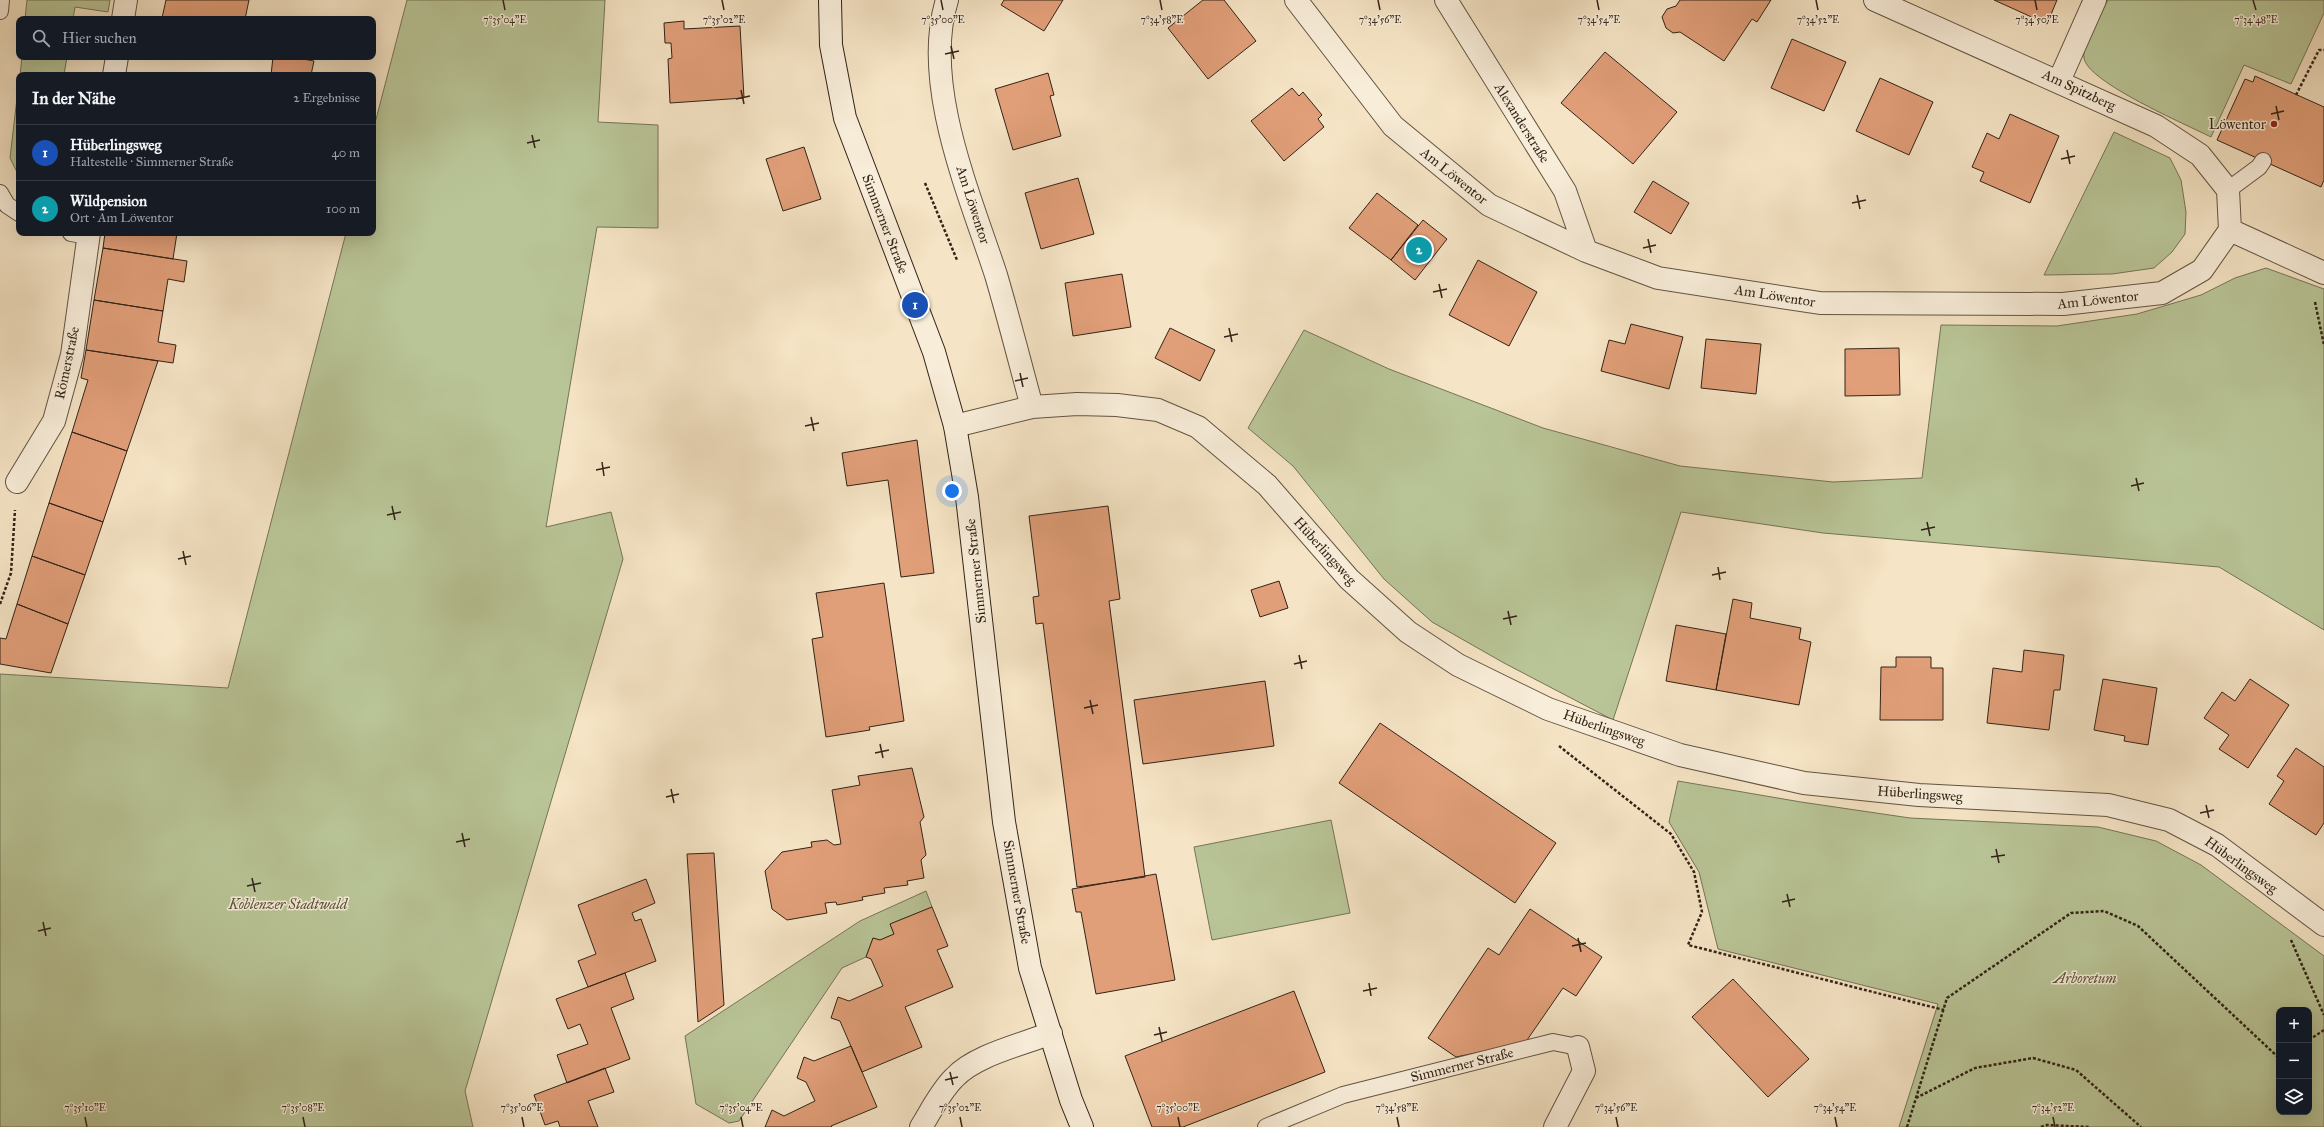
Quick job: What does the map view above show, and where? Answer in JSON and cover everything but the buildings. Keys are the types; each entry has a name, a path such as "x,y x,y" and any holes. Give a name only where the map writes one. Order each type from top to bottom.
{"street":[{"path":"123,16 126,0"},
{"name":"Simmerner Straße","path":"830,0 831,45 845,118 934,352 955,426 967,497 1004,822 1030,968 1071,1100 1082,1127"},
{"name":"Am Löwentor","path":"947,0 940,22 940,77 951,133 997,278 1032,406"},
{"name":"Am Löwentor","path":"1296,0 1393,126 1489,205 1586,251 1658,278 1820,303 2063,304 2162,293 2202,270 2230,230"},
{"name":"Alexanderstraße","path":"1446,0 1565,191 1586,251"},
{"name":"Am Spitzberg","path":"1875,0 2059,81 2156,126 2200,155 2228,190"},
{"path":"2059,81 2095,0"},
{"path":"114,72 116,60"},
{"path":"2228,190 2230,230 2316,269"},
{"name":"Römerstraße","path":"17,482 54,421 72,355 83,236"},
{"name":"Hüberlingsweg","path":"955,426 1032,406 1077,404 1117,405 1158,410 1198,427 1267,485 1349,579 1408,632 1458,665 1548,709 1680,755 1804,783 1919,795 2108,805 2169,820 2216,845 2324,925"},
{"path":"921,1127 944,1091 963,1070 977,1061 1051,1033"},
{"name":"Simmerner Straße","path":"1555,1127 1584,1071 1578,1047"}],"lane":[{"path":"0,11 1,0"},
{"path":"2228,190 2259,167 2263,161"},
{"path":"0,193 7,205 16,211"},
{"name":"Simmerner Straße","path":"1266,1127 1343,1095 1553,1042 1578,1047"}],"path":[{"path":"2296,95 2319,50 2324,50"},
{"path":"925,183 958,264"},
{"path":"2316,269 2324,345"},
{"path":"0,604 11,573 17,482"},
{"path":"1558,746 1671,834 1694,872 1702,912 1688,945 1944,1010"},
{"path":"1907,1127 1948,998 2071,913 2104,911 2138,926 2276,1055"},
{"path":"2290,937 2324,1015"},
{"path":"2312,1038 2324,1030"},
{"path":"1916,1098 1975,1068 2033,1058 2076,1070 2141,1127"},
{"path":"2041,1127 2047,1125 2089,1127"}],"green space":[{"path":"27,0 110,0 108,12 75,7 74,16 25,16"},
{"name":"Koblenzer Stadtwald","path":"407,0 605,0 598,122 658,125 658,228 597,227 546,527 611,512 623,559 465,1091 473,1127 0,1127 0,674 228,688 345,236 376,236 376,119"},
{"path":"2108,0 2324,0 2324,13 2291,84 2244,65 2211,137 2140,102 2102,79 2089,68 2084,58 2088,37"},
{"path":"22,60 66,60 64,72 20,72"},
{"path":"16,107 16,170 10,158"},
{"path":"2114,132 2170,158 2181,180 2186,212 2185,234 2172,252 2154,268 2112,274 2044,275"},
{"path":"2266,268 2324,289 2324,630 2219,567 1823,533 1681,512 1613,720 1504,663 1432,622 1384,579 1293,466 1248,428 1304,330 1389,369 1543,428 1680,466 1833,482 1922,478 1941,325 2057,326 2137,314 2201,295 2235,278"},
{"name":"Arboretum","path":"1678,781 1801,802 1910,818 2098,827 2156,841 2201,865 2324,956 2324,1127 1899,1127 1938,1004 1718,949 1699,872 1669,822"},
{"path":"1331,820 1350,913 1212,940 1194,847"},
{"path":"926,891 932,907 890,924 894,934 880,940 873,938 866,957 842,968 739,1121 729,1123 696,1104 685,1036 860,921"}],"place":[{"name":"Löwentor","path":"2274,124"},
{"name":"Wildpension","path":"1419,250"},
{"name":"Hüberlingsweg","path":"915,305"}]}
